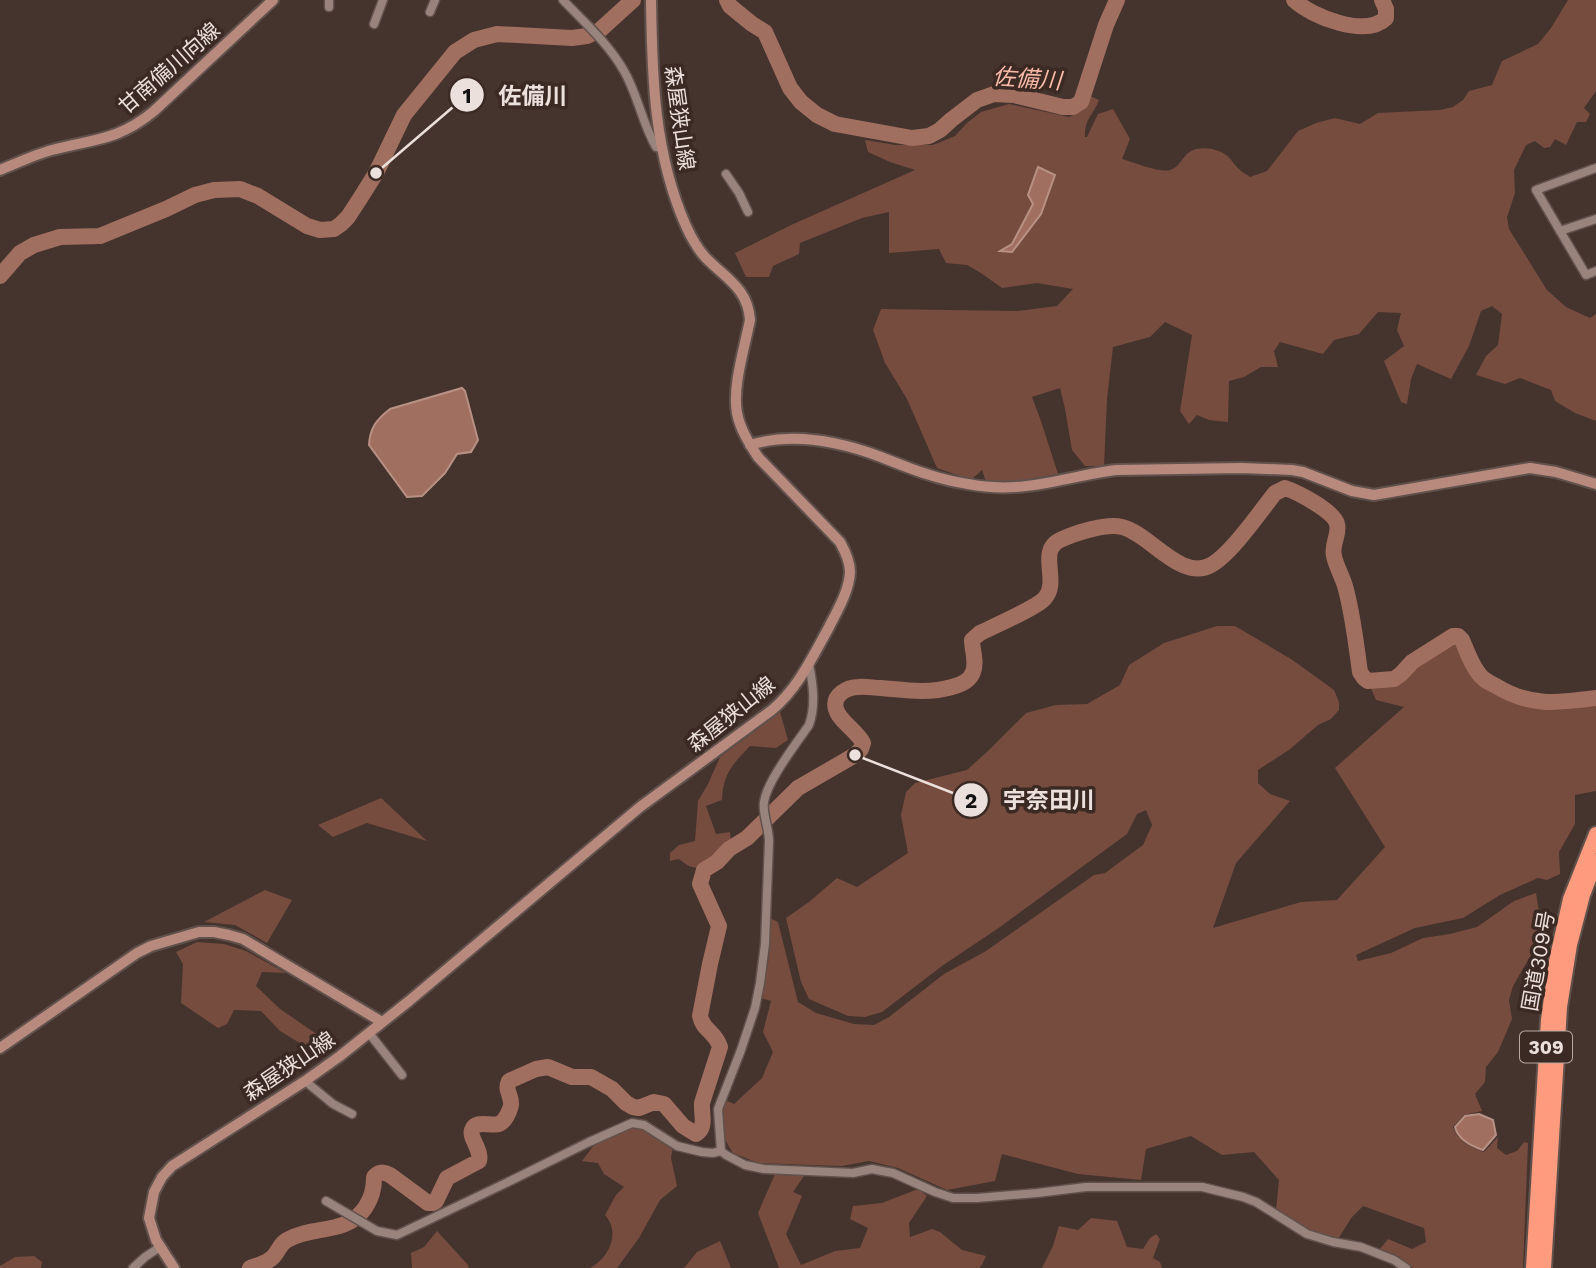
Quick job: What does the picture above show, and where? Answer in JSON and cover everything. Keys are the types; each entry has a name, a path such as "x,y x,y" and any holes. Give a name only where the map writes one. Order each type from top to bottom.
{"highway":[{"name":"国道309号","path":"1533,1268 1548,1020 1556,961 1570,899 1596,834"},
{"name":"国道309号","path":"1544,1268 1560,1007 1570,945 1596,861"}],"main road":[{"name":"甘南備川向線","path":"0,170 47,151 110,137 134,126 273,0"},
{"name":"森屋狭山線","path":"174,1268 150,1226 154,1192 167,1171 182,1158 305,1081 369,1033 640,807 772,710 792,690 809,664 847,588 850,574 848,560 835,535 767,466 750,445 740,422 736,403 737,387 750,320 747,306 736,284 705,257 694,241 675,198 661,148 653,69 651,0"},
{"path":"750,445 786,439 829,443 868,452 951,481 989,487 1042,484 1116,470 1242,468 1303,472 1352,491 1374,495 1530,468 1556,472 1596,484"},
{"path":"0,1048 137,953 151,946 199,932 214,932 243,939 382,1022"}],"street":[{"path":"374,24 383,0"},
{"path":"430,12 435,0"},
{"path":"563,0 616,58 626,73 650,136 656,147 661,148"},
{"path":"1596,168 1536,190 1586,275 1596,271"},
{"path":"726,174 748,212"},
{"path":"1560,231 1596,219"},
{"path":"809,664 812,716 809,725 771,783 763,804 768,827 765,944 752,1019 718,1109 721,1151 745,1165 764,1169 853,1173 872,1169 893,1173 953,1198 1086,1187 1193,1186 1256,1202 1307,1234 1361,1247 1395,1260 1406,1268"},
{"path":"369,1033 402,1075"},
{"path":"305,1081 332,1104 352,1114"},
{"path":"326,1201 377,1231 397,1235 632,1124 645,1125 677,1146 702,1152 721,1151"},
{"path":"133,1268 145,1256 160,1247"}],"shaded area":[{"path":"1568,0 1596,0 1596,91 1584,108 1590,114 1586,122 1577,122 1566,145 1555,139 1550,147 1544,148 1535,141 1526,145 1514,170 1515,193 1507,217 1509,229 1547,290 1566,307 1590,318 1596,314 1596,421 1555,401 1551,390 1520,378 1505,384 1476,375 1486,356 1498,345 1502,314 1492,306 1481,311 1469,346 1451,379 1417,364 1411,379 1407,404 1401,402 1384,361 1404,346 1397,330 1401,313 1378,312 1359,334 1334,340 1323,354 1280,342 1274,351 1278,367 1261,367 1244,377 1229,381 1228,422 1209,420 1197,415 1189,424 1180,411 1192,335 1165,322 1150,337 1113,347 1104,466 1085,466 1072,450 1060,388 1032,397 1058,474 1011,482 986,482 982,470 971,480 937,468 907,399 885,363 873,330 881,309 1018,311 1057,306 1073,289 1037,283 1002,288 967,265 946,263 939,249 889,253 889,212 862,218 800,243 799,254 773,266 769,277 746,277 735,253 915,170 868,152 865,140 896,145 933,145 955,136 981,112 1009,104 1069,117 1084,110 1088,95 1099,100 1088,121 1085,137 1098,114 1113,109 1130,139 1122,159 1165,171 1177,166 1189,152 1208,148 1224,154 1250,177 1267,171 1298,131 1316,123 1335,118 1360,124 1378,113 1453,107 1463,100 1469,91 1492,85 1502,61 1538,44"},
{"path":"1038,167 1055,175 1041,214 1012,252 1000,251 1012,244 1033,204 1028,195"},
{"path":"462,388 478,440 471,452 457,454 445,473 422,496 407,497 369,445 372,429 390,409"},
{"path":"1217,626 1235,626 1291,659 1334,690 1339,710 1331,719 1318,725 1289,750 1258,770 1258,783 1270,794 1290,801 1236,863 1213,928 1301,902 1337,900 1385,847 1335,768 1404,707 1376,700 1369,684 1375,681 1386,683 1405,677 1444,641 1456,637 1464,639 1481,672 1515,694 1535,701 1596,694 1596,791 1575,795 1575,824 1559,852 1560,874 1547,880 1538,878 1500,895 1463,918 1415,928 1356,955 1358,961 1391,953 1423,938 1477,927 1514,901 1536,893 1542,931 1513,986 1509,1000 1512,1019 1498,1052 1486,1067 1485,1082 1475,1094 1482,1111 1464,1115 1453,1127 1465,1143 1484,1152 1498,1137 1497,1148 1506,1155 1517,1151 1524,1142 1528,1143 1523,1268 1413,1268 1398,1256 1380,1249 1388,1239 1412,1249 1426,1242 1424,1228 1363,1206 1352,1217 1338,1239 1313,1232 1276,1210 1279,1180 1254,1152 1222,1155 1191,1136 1146,1149 1141,1180 1078,1174 1002,1154 995,1181 947,1190 898,1168 869,1161 842,1166 758,1163 733,1153 722,1135 721,1114 727,1101 734,1104 762,1078 773,1052 763,1032 771,1001 761,998 769,957 770,918 778,922 798,1002 816,1013 854,1024 874,1025 889,1017 944,974 986,951 1094,875 1105,873 1143,845 1152,825 1146,810 1137,814 1127,834 882,1012 865,1017 848,1016 809,999 801,982 786,918 837,878 857,887 908,853 901,815 906,792 915,783 967,770 1026,713 1056,705 1087,704 1120,685 1129,665 1164,643"},
{"path":"780,712 788,740 776,748 750,746 730,770 724,783 722,800 706,806 716,834 730,832 732,852 718,862 700,868 689,866 679,859 670,861 670,853 679,845 695,841 698,801 720,757"},
{"path":"381,798 427,841 367,823 333,837 318,825"},
{"path":"265,890 292,900 267,943 235,925 204,922"},
{"path":"197,942 224,944 246,951 286,973 262,972 256,986 280,1009 318,1035 314,1043 303,1045 280,1031 261,1011 234,1010 227,1024 218,1028 181,1003 183,964 176,952"},
{"path":"1479,1114 1493,1120 1496,1135 1483,1150 1462,1139 1455,1127 1465,1116"},
{"path":"634,1126 645,1128 673,1145 671,1158 677,1186 660,1200 639,1238 617,1268 590,1268 603,1258 611,1245 612,1229 605,1215 616,1195 624,1187 604,1174 598,1163 582,1161 594,1145"},
{"path":"775,1174 804,1176 793,1192 802,1196 786,1234 801,1265 835,1251 860,1248 868,1228 850,1219 853,1206 882,1203 918,1189 927,1196 909,1223 910,1237 932,1229 940,1232 962,1250 986,1256 979,1268 779,1268 758,1213"},
{"path":"1091,1218 1117,1221 1127,1247 1143,1249 1156,1234 1160,1239 1153,1258 1160,1262 1162,1268 1042,1268 1059,1226 1078,1230"},
{"path":"437,1231 469,1268 412,1268 411,1253 424,1247"},
{"path":"720,1241 731,1268 684,1268 697,1252"},
{"path":"34,1256 42,1262 41,1268 0,1268 15,1257"}],"waterway":[{"name":"佐備川","path":"0,276 20,253 34,245 60,237 100,236 195,195 214,190 240,189 258,196 307,226 320,230 334,229 348,217 376,173 404,115 455,52 474,40 497,34 572,38 587,36 600,30 633,0"},
{"name":"佐備川","path":"727,0 730,6 765,32 790,88 801,102 817,115 835,124 912,138 929,136 977,100 994,94 1014,95 1063,107 1073,107 1081,102 1117,0"},
{"name":"佐備川","path":"1294,0 1313,13 1353,26 1377,24 1386,18 1382,0"},
{"path":"250,1268 272,1258 287,1240 308,1232 339,1226 357,1217 365,1208 373,1189 374,1177 379,1173 390,1175 428,1203 436,1201 447,1178 479,1161 479,1153 472,1137 474,1126 502,1122 511,1104 509,1081 536,1069 548,1067 572,1077 591,1077 612,1089 633,1107 639,1108 654,1102 664,1104 683,1126 696,1134 701,1128 702,1103 720,1047 700,1016 719,926 700,884 704,870 747,838 798,788 861,749 863,743 836,709 836,700 842,693 850,688 862,687 934,690 955,686 967,680 974,668 972,640 1045,598 1050,583 1050,551 1053,545 1066,537 1099,528 1122,527 1177,562 1200,568 1219,560 1275,493 1285,488 1322,508 1337,524 1334,556 1348,597 1360,672 1368,681 1394,679 1412,662 1453,636 1458,636 1481,676 1508,693 1545,702 1596,698"}],"place":[{"name":"佐備川","path":"376,173"},
{"name":"宇奈田川","path":"855,755"}]}
